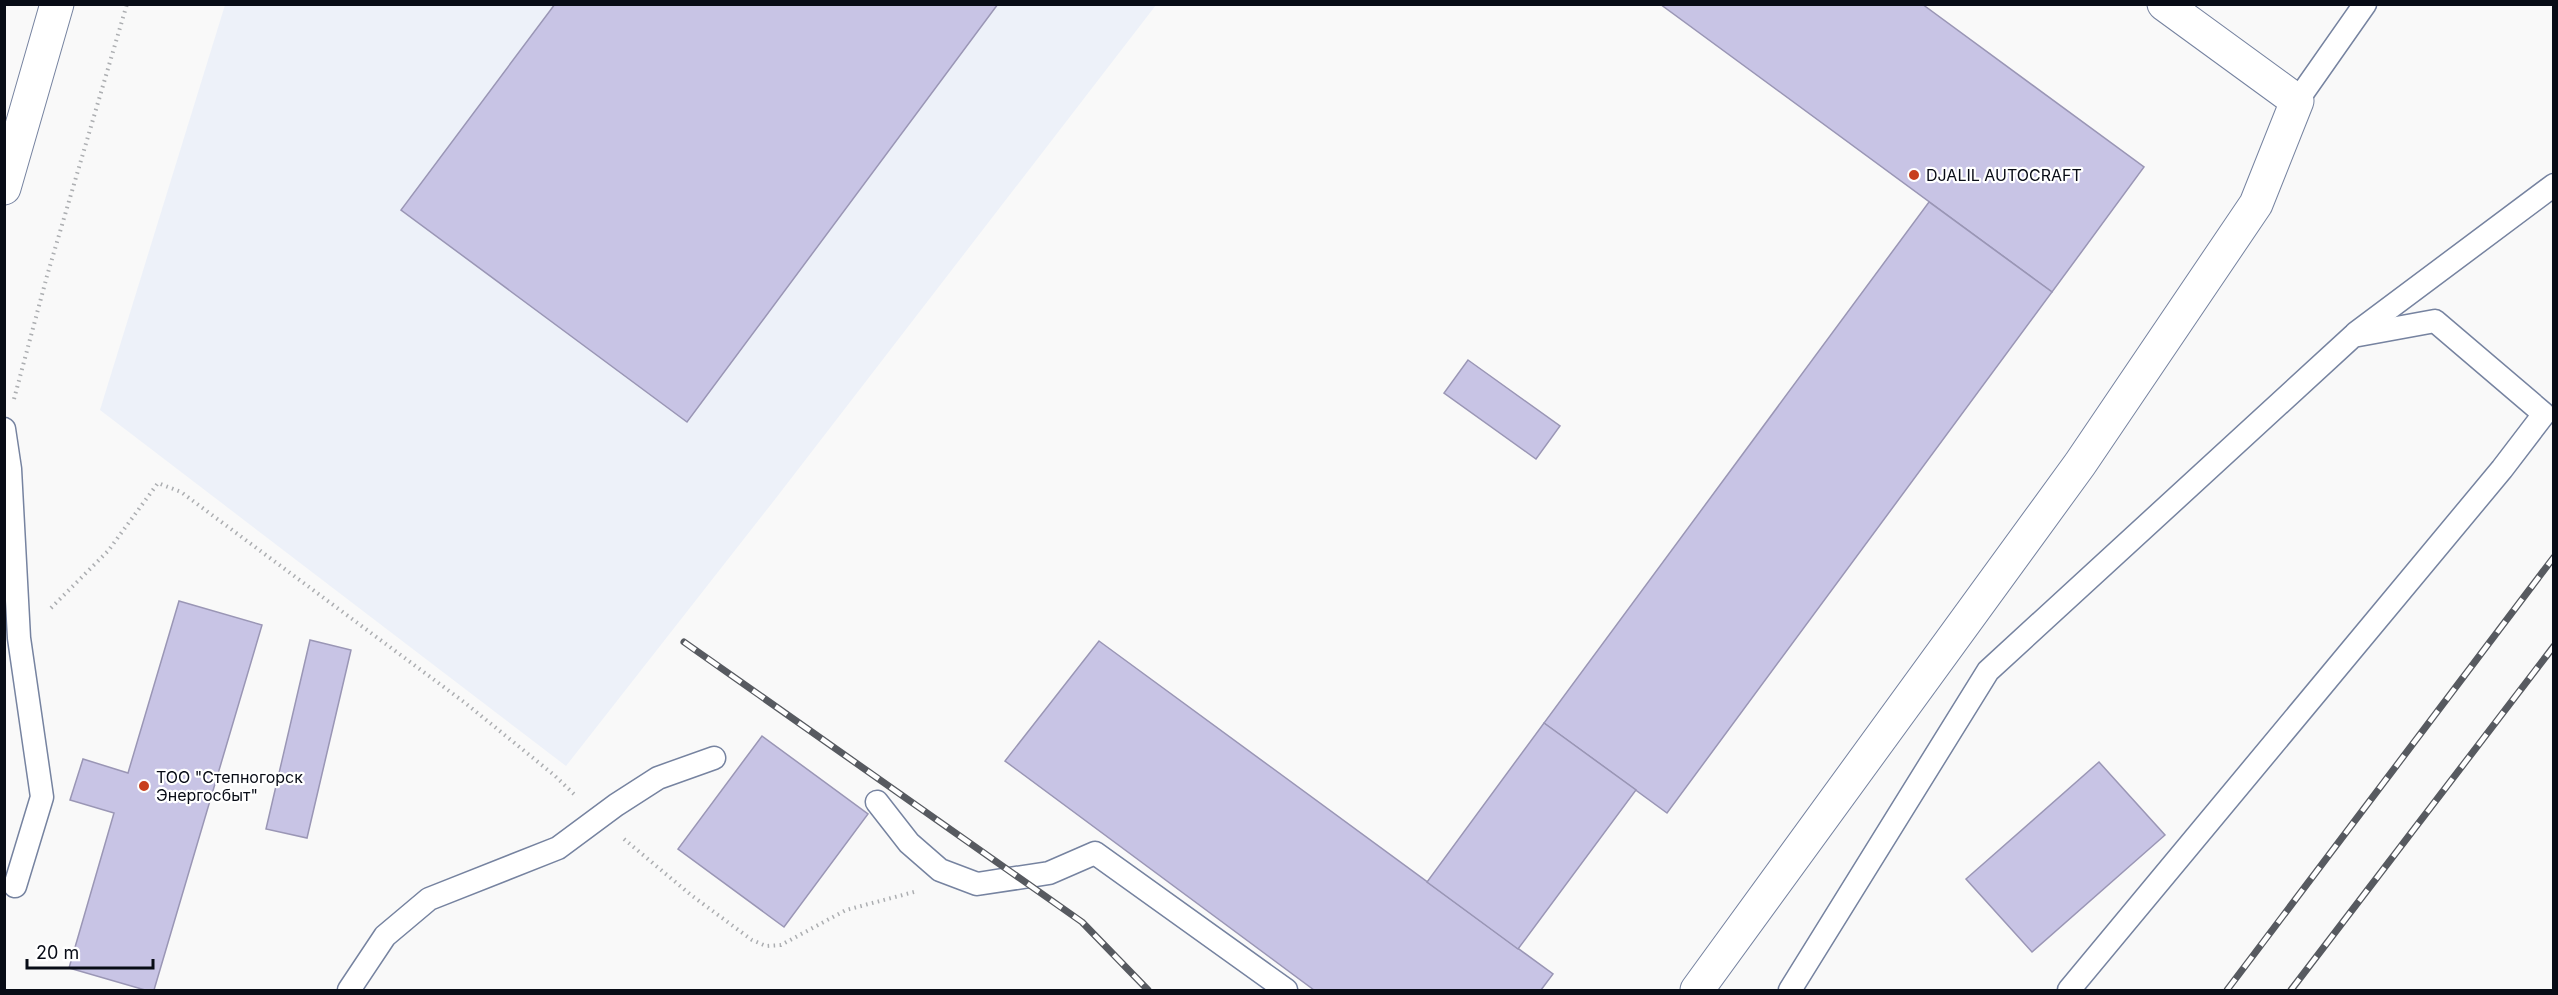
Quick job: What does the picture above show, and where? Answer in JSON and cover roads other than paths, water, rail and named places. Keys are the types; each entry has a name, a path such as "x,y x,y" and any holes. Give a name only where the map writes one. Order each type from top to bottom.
{"street":[{"path":"4,188 57,4"},
{"path":"1697,990 2080,464 2256,204 2297,101 2164,4"}],"lane":[{"path":"2297,101 2365,4"},
{"path":"1790,990 1988,671 2353,336 2553,185"},
{"path":"2069,990 2494,478 2544,414 2435,321 2353,336"},
{"path":"5,430 10,469 19,638 42,797 15,886"},
{"path":"349,990 386,936 429,899 558,848 599,817 658,778 714,758"},
{"path":"877,802 909,843 940,870 977,884 1049,873 1095,853 1286,990"}],"railway":[{"path":"2227,990 2554,557"},
{"path":"684,642 1082,922 1148,990"},
{"path":"2291,990 2554,646"}],"place":[{"name":"DJALIL AUTOCRAFT","path":"1914,175"},
{"name":"ТОО \"Степногорск Энергосбыт\"","path":"144,786"}]}
